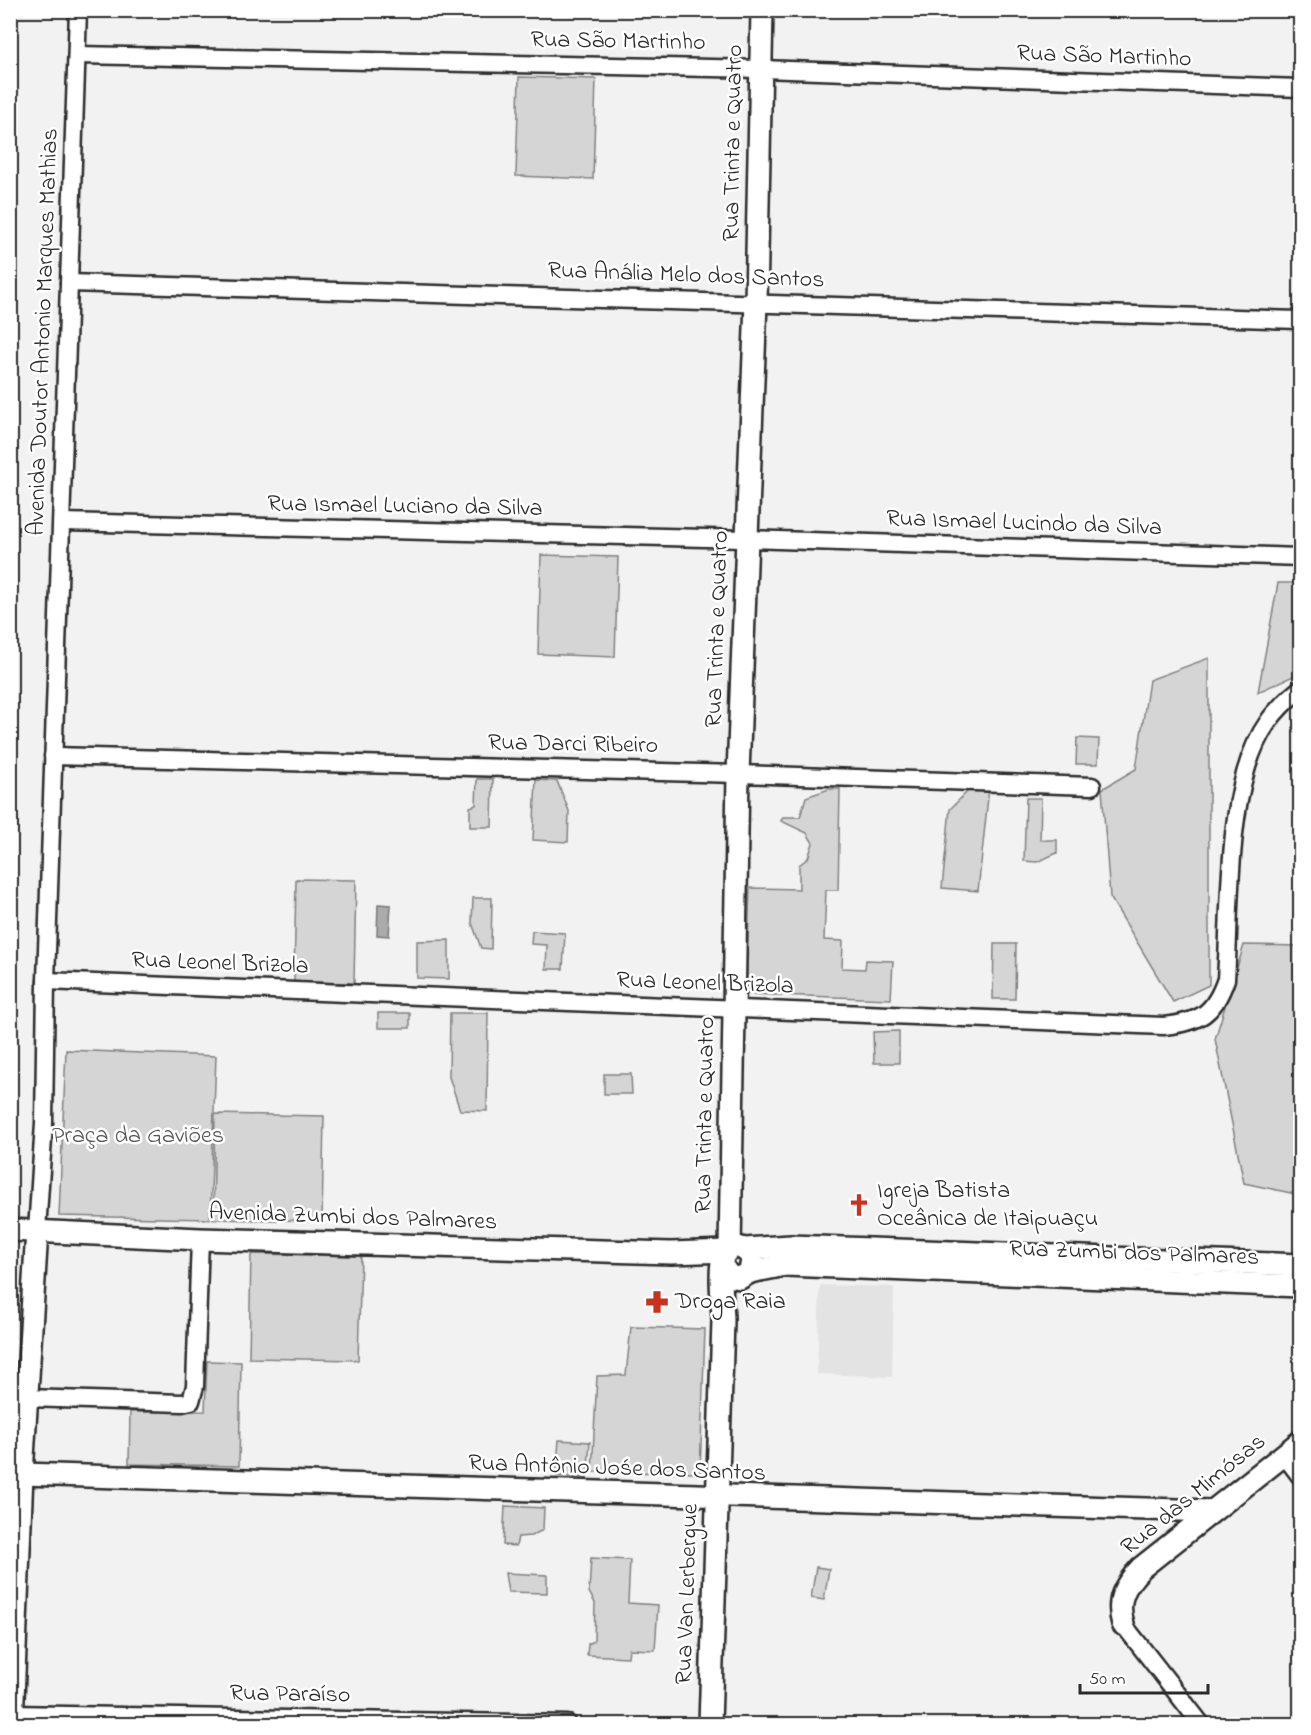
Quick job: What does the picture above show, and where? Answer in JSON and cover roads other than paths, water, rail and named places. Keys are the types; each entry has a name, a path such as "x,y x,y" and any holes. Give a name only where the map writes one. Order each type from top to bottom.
{"street":[{"name":"Avenida Doutor Antonio Marques Mathias","path":"37,1231 44,1123 46,981 63,522 78,10"},
{"name":"Rua Trinta e Quatro","path":"729,1256 738,774 756,302 762,10"},
{"name":"Rua São Martinho","path":"77,55 761,69 1300,88"},
{"name":"Rua Anália Melo dos Santos","path":"69,284 756,302 1300,320"},
{"name":"Rua Ismael Luciano da Silva","path":"63,522 747,539"},
{"name":"Rua Ismael Lucindo da Silva","path":"747,539 1300,557"},
{"name":"Rua Leonel Brizola","path":"46,981 1164,1026 1191,1023 1209,1011 1220,998 1226,979 1237,814 1247,764 1268,722 1300,689"},
{"name":"Rua Darci Ribeiro","path":"53,756 1092,786"},
{"name":"Avenida Zumbi dos Palmares","path":"10,1230 200,1239 729,1256"},
{"path":"12,1719 22,1474 37,1231"},
{"path":"27,1398 182,1403 191,1401 195,1386 200,1239"},
{"name":"Rua Zumbi dos Palmares","path":"729,1256 801,1246 1300,1265"},
{"path":"729,1256 752,1259 747,1274"},
{"name":"Rua Van Lerbergue","path":"710,1725 723,1321 729,1256"},
{"name":"Rua Zumbi dos Palmares","path":"747,1274 786,1265 1300,1286"},
{"name":"Rua Van Lerbergue","path":"723,1321 747,1274"},
{"path":"1292,1449 1300,1476"},
{"name":"Rua das Mimósas","path":"1123,1624 1120,1600 1128,1581 1140,1568 1292,1449"},
{"name":"Rua Antônio Jośe dos Santos","path":"22,1474 716,1498 1211,1511"},
{"path":"1123,1624 1201,1725"},
{"name":"Rua Paraíso","path":"12,1719 568,1725"}],"place":[{"name":"Igreja Batista Oceânica de Itaipuaçu","path":"859,1205"},
{"name":"Droga Raia","path":"657,1302"}],"park label":[{"name":"Praça da Gaviões","path":"138,1136"}]}
